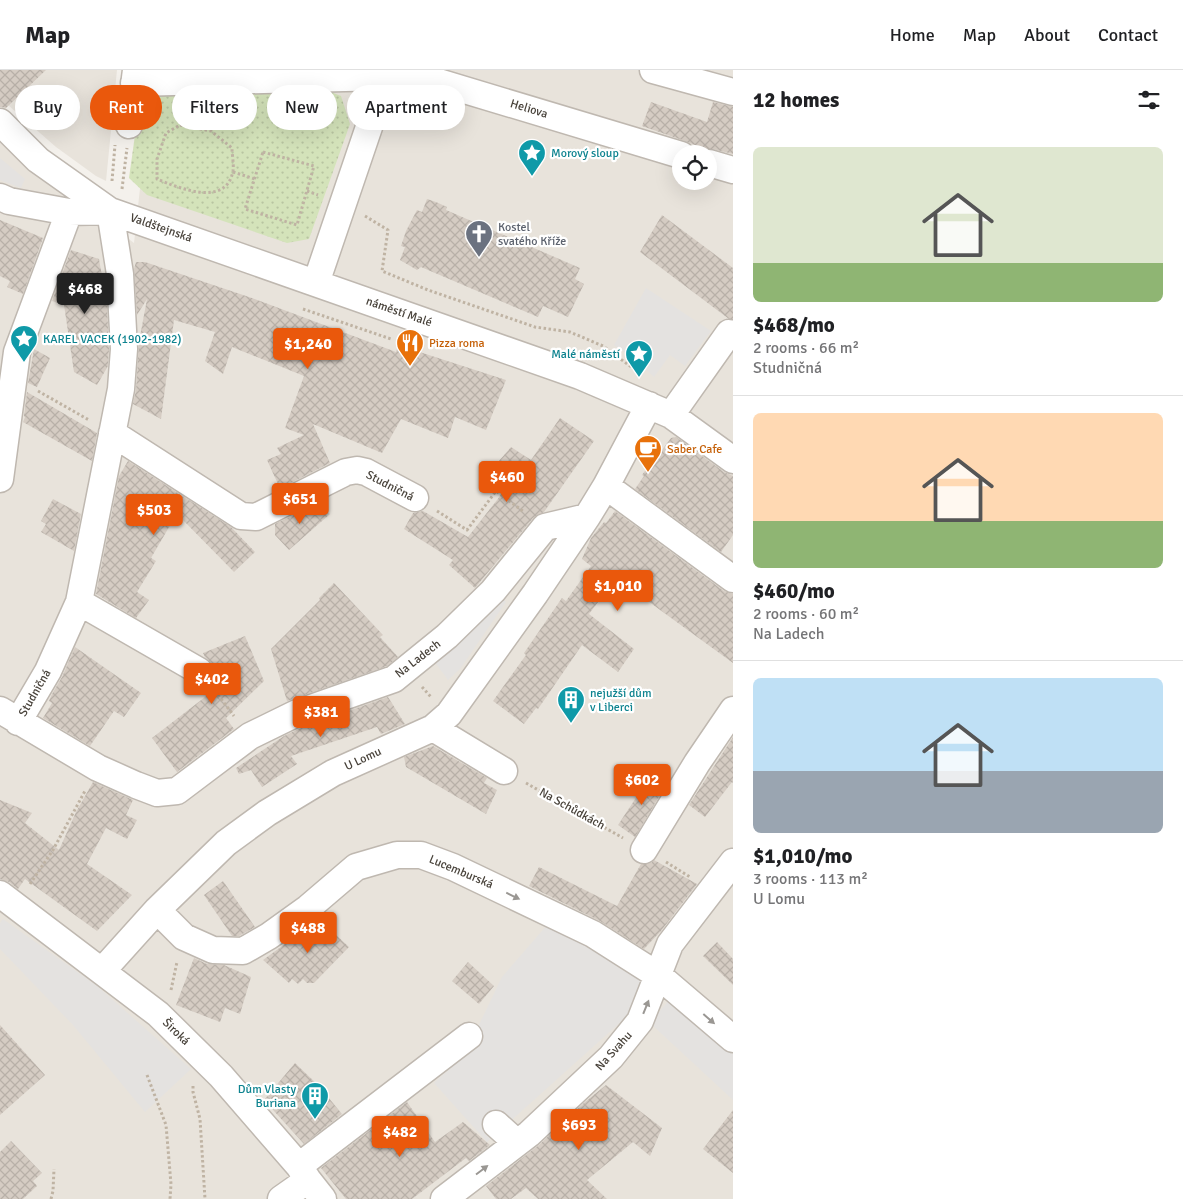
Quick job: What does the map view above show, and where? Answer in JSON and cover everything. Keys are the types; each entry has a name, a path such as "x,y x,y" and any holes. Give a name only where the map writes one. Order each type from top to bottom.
{"street":[{"path":"654,70 733,92"},
{"name":"Heliova","path":"135,76 425,78 672,152"},
{"path":"316,283 386,77"},
{"path":"0,122 38,160 114,197"},
{"path":"717,165 733,170"},
{"name":"Valdštejnská","path":"0,198 69,212 114,197 316,283"},
{"name":"Studničná","path":"9,716 48,671 79,602 121,389 124,349 114,197"},
{"path":"0,479 10,359 69,212"},
{"name":"náměstí Malé","path":"316,283 580,376 660,410 733,460"},
{"path":"545,527 587,517 606,486 660,410 731,334"},
{"name":"Studničná","path":"112,433 240,516 256,517 346,472 357,470 366,472 415,498"},
{"path":"606,486 733,579"},
{"name":"U Lomu","path":"102,971 157,910 226,843 267,813 333,773 433,728 449,714 474,681 587,517"},
{"name":"Na Ladech","path":"9,716 98,768 136,786 157,793 178,791 250,736 297,713 394,679 447,636 493,591 545,527"},
{"path":"79,602 199,671"},
{"path":"644,850 697,763 733,710"},
{"path":"433,728 504,771"},
{"name":"Lucemburská","path":"157,910 184,937 214,950 243,951 269,936 308,908 356,867 397,855 420,855 453,867 592,934 659,976 733,1040"},
{"name":"Na Svahu","path":"444,1199 529,1134 611,1057 640,1021 670,944 733,862"},
{"name":"Široká","path":"0,894 158,1014 221,1076 310,1182"},
{"path":"281,1199 310,1182 470,1036"},
{"path":"496,1124 517,1143"}],"path":[{"path":"180,125 211,131 232,148 232,172 228,185 214,193 182,190 157,179 157,159 166,133 180,125"},
{"path":"114,197 128,130"},
{"path":"264,152 314,166 307,191 298,224 246,209 264,152"},
{"path":"114,155 114,197"},
{"path":"232,172 255,179"},
{"path":"307,191 344,204 388,230 382,271 428,290 517,321 535,327 570,332 603,346"},
{"path":"10,359 112,433"},
{"name":"Studničná","path":"415,498 467,530 496,491 545,527"},
{"path":"199,671 250,736"},
{"path":"38,873 53,850 98,768"},
{"name":"Na Schůdkách","path":"504,771 712,890"},
{"path":"170,992 184,937"},
{"path":"147,1075 166,1125 171,1184 170,1199"},
{"path":"194,1083 193,1092 200,1119 205,1199"},
{"path":"51,1199 54,1169"}],"shaded area":[{"path":"0,70 117,70 116,85 90,85 90,130 111,130 106,181 56,147 37,130 80,130 80,85 15,85 15,111 0,98"},
{"path":"153,70 733,70 733,1199 0,1199 0,141 134,243 146,130 162,130 162,85 151,85"},
{"path":"0,158 25,179 21,188 0,180"},
{"path":"646,288 711,331 685,366 670,355 654,377 637,361 614,345"},
{"path":"493,591 506,602 460,669 448,680 428,653"},
{"path":"3,919 97,986 191,1069 145,1112 73,1025 0,949 0,923"},
{"path":"548,924 651,976 634,1010 487,1142 434,1083 484,1038 477,1029 502,977"},
{"path":"670,999 733,1054 733,1100 650,1023"}],"green space":[{"path":"257,87 267,87 267,130 337,130 337,94 341,96 347,115 348,130 309,239 287,243 147,195 129,178 136,130 162,130 162,92 172,91 172,130 257,130"}],"building":[{"path":"0,70 46,70 30,85 15,85 15,99 6,108 0,107"},
{"path":"651,102 707,122 713,102 733,107 733,154 717,150 717,145 695,145 642,126"},
{"name":"Kostel svatého Kříže","path":"427,199 447,207 446,210 580,268 575,279 584,284 568,317 543,306 538,317 421,267 417,270 400,260 405,247 401,246 406,231 417,210 422,212"},
{"path":"662,215 733,268 733,319 729,319 640,252"},
{"path":"0,220 43,238 23,294 7,287 10,281 0,276"},
{"path":"71,250 99,259 107,305 109,349 108,366 97,385 74,372 64,305 52,301"},
{"path":"136,262 145,262 249,297 396,352 398,345 506,380 486,430 455,417 448,438 401,419 382,453 313,424 330,463 277,490 278,484 267,460 281,454 277,448 304,435 285,428 304,376 232,347 223,374 205,361 215,332 174,320 161,419 133,404 136,390 139,342 147,299 137,315 134,269"},
{"path":"34,349 50,358 37,387 28,383"},
{"path":"27,392 97,433 92,461 23,422"},
{"path":"560,418 594,441 544,512 533,518 475,588 449,565 453,560 404,529 413,513 423,511 468,537 504,491 484,478 511,447 531,460"},
{"path":"676,437 724,472 733,476 733,535 721,552 635,489 644,476 642,475 658,453 671,438"},
{"path":"128,461 231,527 255,552 234,572 181,518 176,524 172,522 151,558 156,561 137,592 149,600 136,618 96,594 119,476"},
{"path":"53,499 81,514 74,551 41,532 46,524 41,521"},
{"path":"318,503 330,514 289,550 275,535 275,524"},
{"path":"615,511 724,591 733,594 733,663 645,599 644,602 614,581 589,614 634,649 618,672 582,645 538,709 536,708 524,724 493,701 526,655 524,653 562,598 566,601 591,566 582,559 591,538"},
{"path":"334,583 383,635 380,637 398,657 387,666 287,701 271,649 320,600 319,598"},
{"path":"245,636 264,681 226,718 234,729 177,772 152,738 218,687 211,680 214,671 212,664 203,653"},
{"path":"75,647 141,693 124,717 114,711 90,746 43,718 52,703 49,701"},
{"path":"388,697 405,724 381,734 377,727 291,756 297,764 262,787 251,770 239,774 236,768 284,736 303,727"},
{"path":"733,737 733,783 705,817 689,805"},
{"path":"433,746 487,778 484,783 497,790 486,814 406,767 404,757"},
{"path":"651,775 666,785 635,837 618,825"},
{"path":"93,782 133,800 126,815 137,820 127,839 106,828 87,864 132,895 97,931 25,879 18,889 9,882 0,879 0,800 32,813 25,823 59,850 76,812"},
{"path":"654,860 697,884 661,931 644,949 600,921 529,886 539,867 617,906 641,864 651,863"},
{"path":"223,881 255,927 239,936 232,936 204,895"},
{"path":"319,919 349,947 314,983 307,983 303,979 298,984 292,979 289,983 263,960"},
{"path":"717,942 733,959 733,985 703,956"},
{"path":"194,958 207,964 224,965 251,977 240,1014 225,1008 220,1022 176,1005"},
{"path":"468,962 494,986 479,1004 452,981"},
{"path":"0,1025 45,1075 0,1115"},
{"path":"295,1063 318,1085 342,1114 304,1144 264,1100"},
{"path":"606,1085 662,1128 650,1156 633,1142 587,1180 607,1199 538,1199 526,1188 511,1199 496,1199 486,1186 539,1145"},
{"path":"407,1102 435,1142 463,1122 490,1145 469,1161 466,1158 412,1199 346,1199 321,1168"},
{"path":"733,1110 733,1173 703,1149"},
{"path":"11,1141 42,1173 33,1181 37,1186 23,1199 0,1199 0,1152"}],"place":[{"name":"Morový sloup","path":"532,177"},
{"name":"Kostel svatého Kříže","path":"479,258"},
{"name":"KAREL VACEK (1902-1982)","path":"24,363"},
{"name":"Pizza roma","path":"410,367"},
{"name":"Malé náměstí","path":"639,378"},
{"name":"Saber Cafe","path":"648,473"},
{"name":"nejužší dům v Liberci","path":"571,724"},
{"name":"Dům Vlasty Buriana","path":"315,1120"}]}
